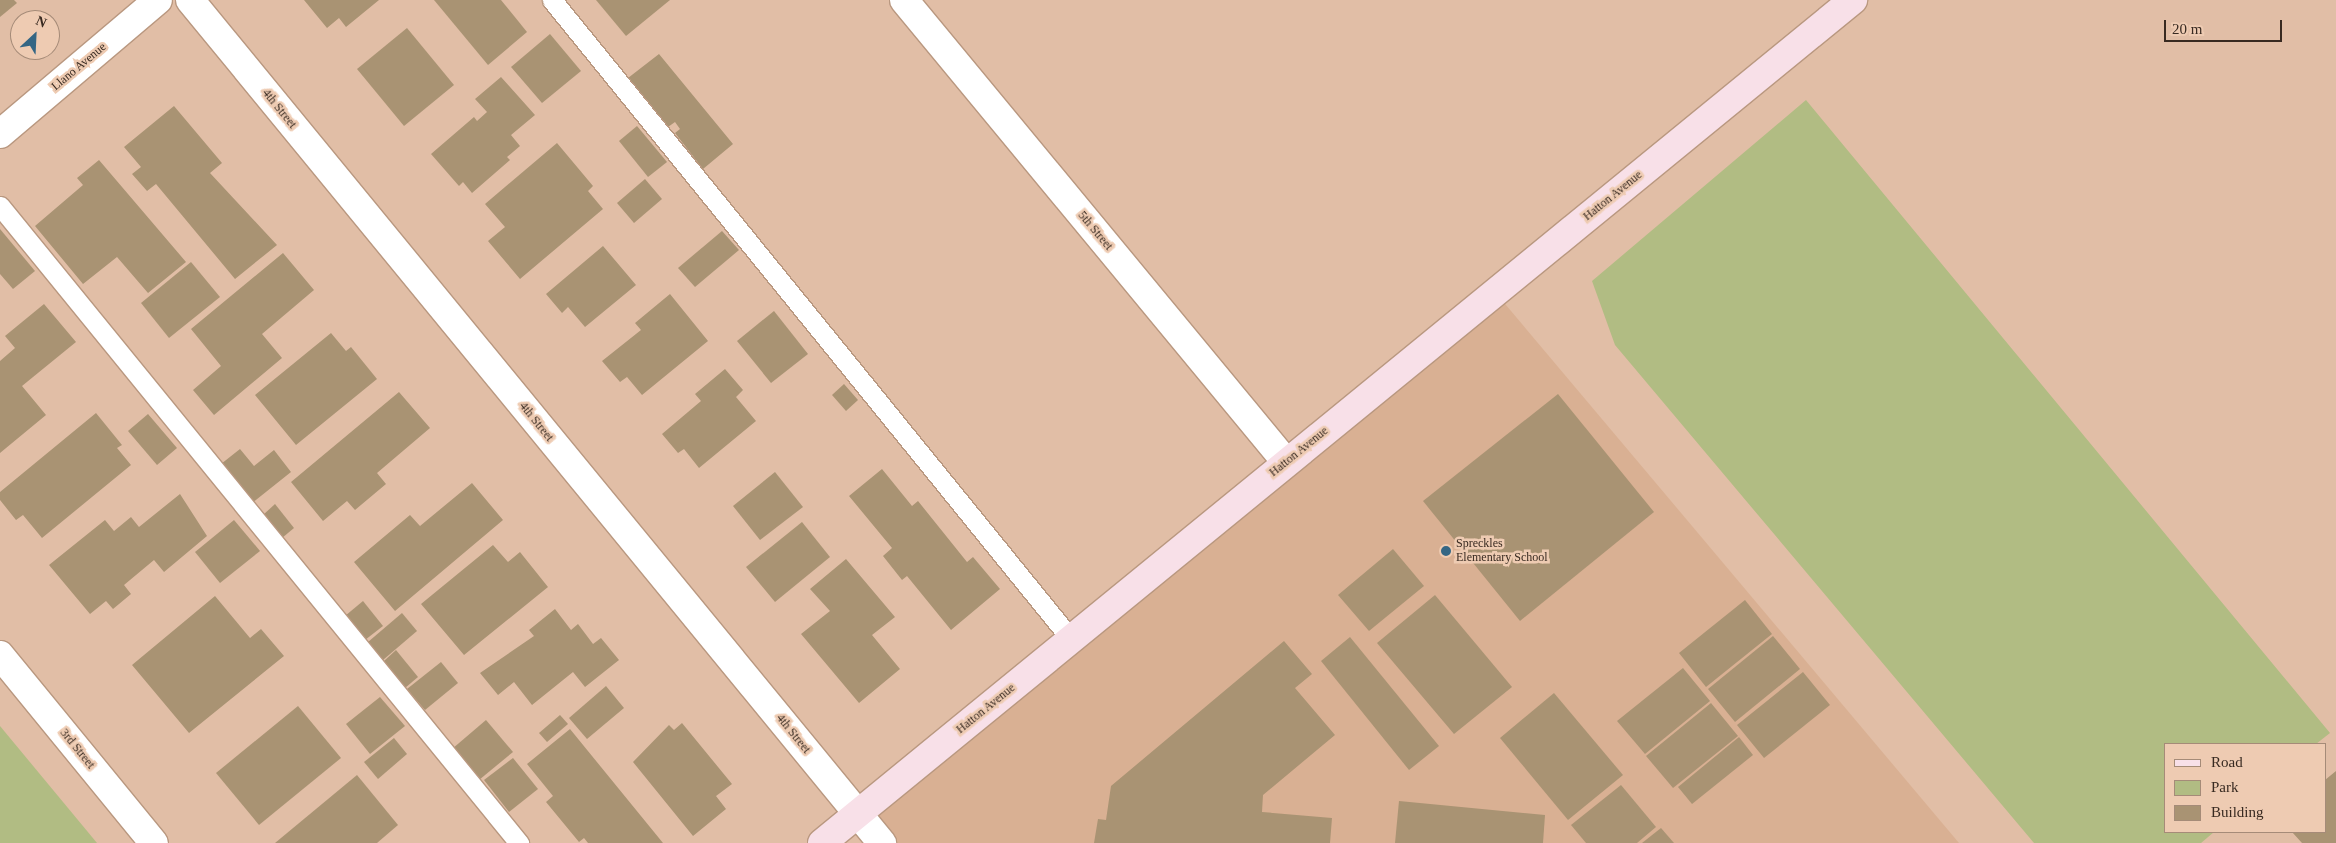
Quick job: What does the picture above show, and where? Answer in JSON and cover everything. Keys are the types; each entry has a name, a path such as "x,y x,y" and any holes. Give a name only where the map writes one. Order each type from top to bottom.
{"street":[{"name":"Llano Avenue","path":"0,134 158,0"},
{"name":"4th Street","path":"190,0 882,843"},
{"name":"5th Street","path":"904,0 1286,462"},
{"name":"Hatton Avenue","path":"822,843 1853,0"},
{"name":"3rd Street","path":"0,655 154,843"}],"lane":[{"path":"552,0 1071,639"},
{"path":"0,206 518,843"}],"shaded area":[{"name":"Spreckles Elementary School","path":"1495,292 1959,843 882,843 858,813"}],"green space":[{"path":"1806,100 2330,733 2317,743 2164,743 2164,833 2213,833 2201,843 2034,843 1615,345 1592,281"},
{"path":"0,726 97,843 0,843"}],"building":[{"path":"0,0 14,0 17,3 0,17"},
{"path":"304,0 379,0 346,27 339,18 327,28"},
{"path":"434,0 501,0 527,32 488,65"},
{"path":"596,0 670,0 626,36"},
{"path":"407,28 454,85 404,126 357,69"},
{"path":"550,34 581,71 542,103 511,67"},
{"path":"659,54 733,144 703,169 675,133 680,129 675,122 668,127 628,78"},
{"path":"501,77 535,115 511,135 520,146 507,157 510,160 472,193 463,182 459,186 431,154 474,117 477,121 487,112 475,99"},
{"path":"174,106 222,163 210,173 277,245 235,279 156,184 147,191 132,174 141,167 124,147"},
{"path":"637,126 667,162 648,177 619,141"},
{"path":"557,143 593,186 588,191 603,209 520,279 488,241 505,227 485,204"},
{"path":"99,160 186,262 148,293 117,257 83,284 35,226 83,185 77,178"},
{"path":"645,179 662,199 634,223 617,203"},
{"path":"0,229 35,271 13,289 0,274"},
{"path":"722,231 739,250 695,287 678,268"},
{"path":"603,246 636,285 585,327 568,307 562,313 546,294"},
{"path":"283,253 314,290 262,334 282,358 214,415 193,390 221,366 191,329"},
{"path":"191,262 220,297 169,338 141,303"},
{"path":"670,294 708,341 642,395 627,377 620,382 602,361 641,330 635,323"},
{"path":"44,304 76,342 22,386 46,415 0,453 0,361 15,348 5,336"},
{"path":"774,311 808,354 771,383 737,341"},
{"path":"331,333 346,351 351,347 377,379 296,445 255,395"},
{"path":"725,369 743,390 736,397 756,421 699,468 684,449 678,453 662,434 701,401 695,394"},
{"path":"844,384 858,400 846,411 832,395"},
{"path":"399,392 430,428 377,473 386,484 355,510 347,501 323,521 291,482"},
{"path":"1558,394 1654,512 1520,621 1423,501"},
{"path":"96,413 122,445 117,448 131,465 42,538 23,515 16,520 0,500 0,492"},
{"path":"148,414 177,448 157,465 128,431"},
{"path":"240,449 254,466 274,450 291,472 252,503 221,464"},
{"path":"882,469 912,506 918,501 967,562 973,557 1000,589 951,630 907,576 902,580 883,556 892,548 849,496"},
{"path":"775,472 803,507 760,540 733,506"},
{"path":"472,483 503,520 395,611 354,562 410,515 420,526"},
{"path":"180,494 207,536 164,572 154,560 124,585 131,594 113,609 106,601 90,614 49,565 105,520 114,531 131,517 139,527"},
{"path":"275,504 294,528 282,538 263,515"},
{"path":"234,520 260,551 220,583 195,552"},
{"path":"802,522 830,557 775,602 746,567"},
{"path":"493,545 508,562 520,552 548,587 464,655 421,604"},
{"path":"1393,549 1424,586 1369,631 1338,595"},
{"path":"846,559 895,617 872,635 900,669 859,703 801,634 830,611 810,589"},
{"path":"1435,595 1512,687 1454,734 1377,643"},
{"path":"215,596 250,638 261,629 284,656 189,733 132,665"},
{"path":"1745,600 1772,634 1706,687 1679,653"},
{"path":"363,601 383,626 365,640 345,616"},
{"path":"555,609 571,630 578,624 593,644 601,638 619,660 585,687 573,672 532,705 514,682 498,695 480,673 534,636 529,630"},
{"path":"402,613 417,631 383,660 368,642"},
{"path":"1773,636 1800,669 1735,722 1708,689"},
{"path":"1350,637 1439,746 1409,770 1321,661"},
{"path":"1284,641 1312,674 1295,688 1335,735 1263,795 1262,812 1332,818 1330,843 1094,843 1098,819 1106,820 1111,786"},
{"path":"396,650 418,677 405,688 384,661"},
{"path":"441,662 458,683 425,710 407,689"},
{"path":"1683,668 1710,701 1645,754 1617,721"},
{"path":"1803,672 1830,705 1764,758 1737,725"},
{"path":"606,686 624,708 587,739 569,718"},
{"path":"1554,693 1623,775 1568,820 1500,738"},
{"path":"380,697 405,726 370,754 346,724"},
{"path":"1711,703 1738,736 1673,788 1646,756"},
{"path":"298,706 341,758 259,825 216,773"},
{"path":"560,715 568,724 547,742 539,733"},
{"path":"486,720 513,752 479,780 452,749"},
{"path":"682,723 732,784 716,796 726,809 693,836 633,762 669,725 674,730"},
{"path":"570,729 663,843 588,843 584,838 579,842 546,802 553,796 527,764"},
{"path":"1739,737 1753,755 1692,804 1678,787"},
{"path":"394,738 407,754 378,779 364,762"},
{"path":"513,758 538,789 509,812 484,780"},
{"path":"2336,771 2336,843 2302,843 2293,833 2326,833 2326,779"},
{"path":"357,775 398,825 377,843 275,843"},
{"path":"1621,785 1656,827 1637,843 1586,843 1571,825"},
{"path":"1399,801 1545,815 1543,843 1395,843"},
{"path":"1661,828 1674,843 1642,843"}],"place":[{"name":"Spreckles Elementary School","path":"1446,551"}]}
